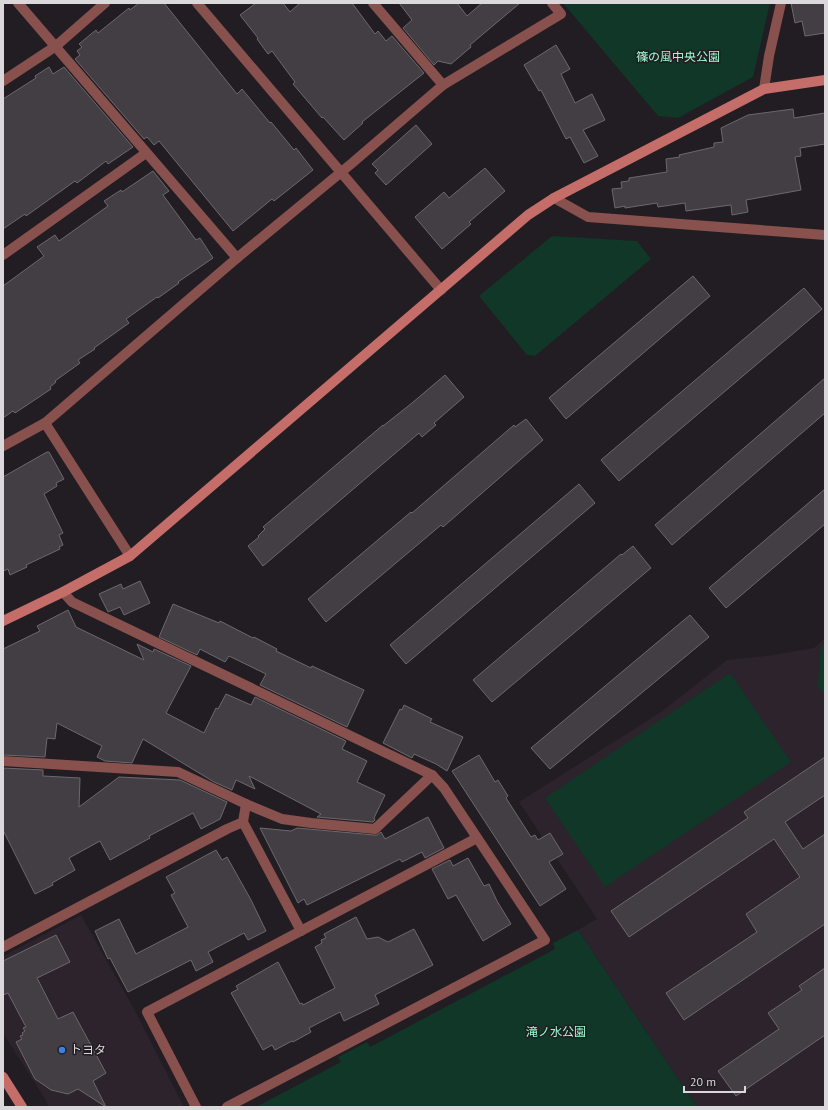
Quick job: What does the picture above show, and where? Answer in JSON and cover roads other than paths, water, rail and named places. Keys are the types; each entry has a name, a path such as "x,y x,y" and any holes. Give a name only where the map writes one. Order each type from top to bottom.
{"street":[{"path":"18,3 237,258"},
{"path":"3,81 56,46 105,3"},
{"path":"197,3 440,290"},
{"path":"373,3 443,85"},
{"path":"3,446 45,423 237,258 443,85 561,14 552,3"},
{"path":"764,90 769,56 781,3"},
{"path":"3,621 63,592 130,556 528,215 554,198 764,90 825,80"},
{"path":"3,255 146,153"},
{"path":"554,198 588,217 825,235"},
{"path":"45,423 130,556"},
{"path":"63,592 72,602 432,775 444,788 545,940 227,1107"},
{"path":"3,761 178,772 282,819 375,829 432,775"},
{"path":"246,804 243,822 300,931"},
{"path":"3,947 243,822"},
{"path":"196,1107 146,1012 477,838"},
{"path":"3,1077 22,1107"}],"place":[{"name":"トヨタ","path":"62,1050"}],"park label":[{"name":"篠の風中央公園","path":"678,57"},
{"name":"滝ノ水公園","path":"556,1032"}]}
